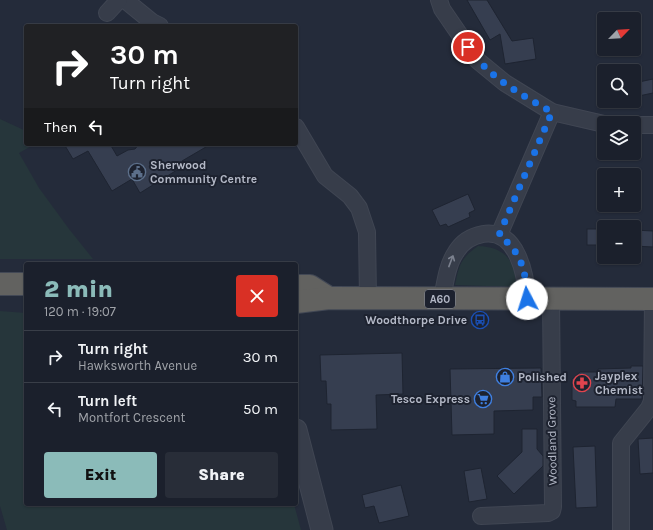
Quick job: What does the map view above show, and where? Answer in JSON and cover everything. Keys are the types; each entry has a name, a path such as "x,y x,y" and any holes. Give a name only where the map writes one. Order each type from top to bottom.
{"highway":[{"path":"0,284 24,284"},
{"path":"298,286 310,286 329,298"},
{"name":"A60","path":"298,302 329,298 653,299"}],"street":[{"path":"107,13 119,0"},
{"path":"125,0 156,24"},
{"path":"439,0 442,9 477,60 511,87 552,112 597,122"},
{"path":"499,235 552,112"},
{"path":"641,125 653,125"},
{"path":"298,130 325,176 350,196 359,208 367,232 368,240 368,299"},
{"path":"442,299 454,253 462,244 474,235 487,233 499,235 516,250 522,264 527,284 527,299"},
{"name":"Woodland Grove","path":"482,516 548,513 552,511 551,299"},
{"path":"621,530 621,443 649,408 652,401 653,299"},
{"path":"298,438 322,530"}],"shaded area":[{"path":"0,119 24,130 24,146 31,146 19,153 39,188 93,259 0,259"},
{"path":"478,246 495,249 507,257 514,270 516,287 455,285 458,272 464,258"},
{"path":"0,311 24,313 24,506 295,506 301,530 7,530 0,506"}],"building":[{"path":"467,0 487,0 512,41 533,38 536,59 505,64 500,34 490,40"},
{"path":"653,79 653,93 641,96 641,82"},
{"name":"Sherwood Community Centre","path":"65,146 111,146 117,156 128,150 135,149 137,146 208,146 182,161 185,165 140,193 132,179 112,191 88,151 73,159"},
{"path":"468,194 475,210 469,213 470,217 448,227 446,224 440,226 432,210"},
{"path":"587,229 597,229 597,245 587,245"},
{"path":"641,230 653,231 653,247 641,246"},
{"path":"402,353 403,394 376,395 377,429 331,430 331,404 327,404 326,381 321,381 320,355"},
{"path":"631,366 643,366 642,399 616,399 615,407 576,407 576,401 572,400 572,379 580,372 598,372 598,369 631,368"},
{"path":"541,368 542,397 533,397 533,410 494,411 494,434 452,435 450,369"},
{"path":"522,429 537,429 537,449 543,456 543,466 514,494 497,476 522,452"},
{"path":"653,438 653,473 640,474 638,439"},
{"path":"595,446 597,507 576,508 573,447"},
{"path":"481,468 487,499 469,502 464,471"},
{"path":"401,485 409,516 379,523 374,506 365,508 362,495"}],"place":[{"name":"Sherwood Community Centre","path":"137,172"},
{"name":"Woodthorpe Drive","path":"480,320"},
{"name":"Polished","path":"505,377"},
{"name":"Jayplex Chemist","path":"582,383"},
{"name":"Tesco Express","path":"483,399"}],"route":[{"path":"468,47 477,60 505,83 552,112 499,235 516,250 522,264 527,284 527,299"}]}
